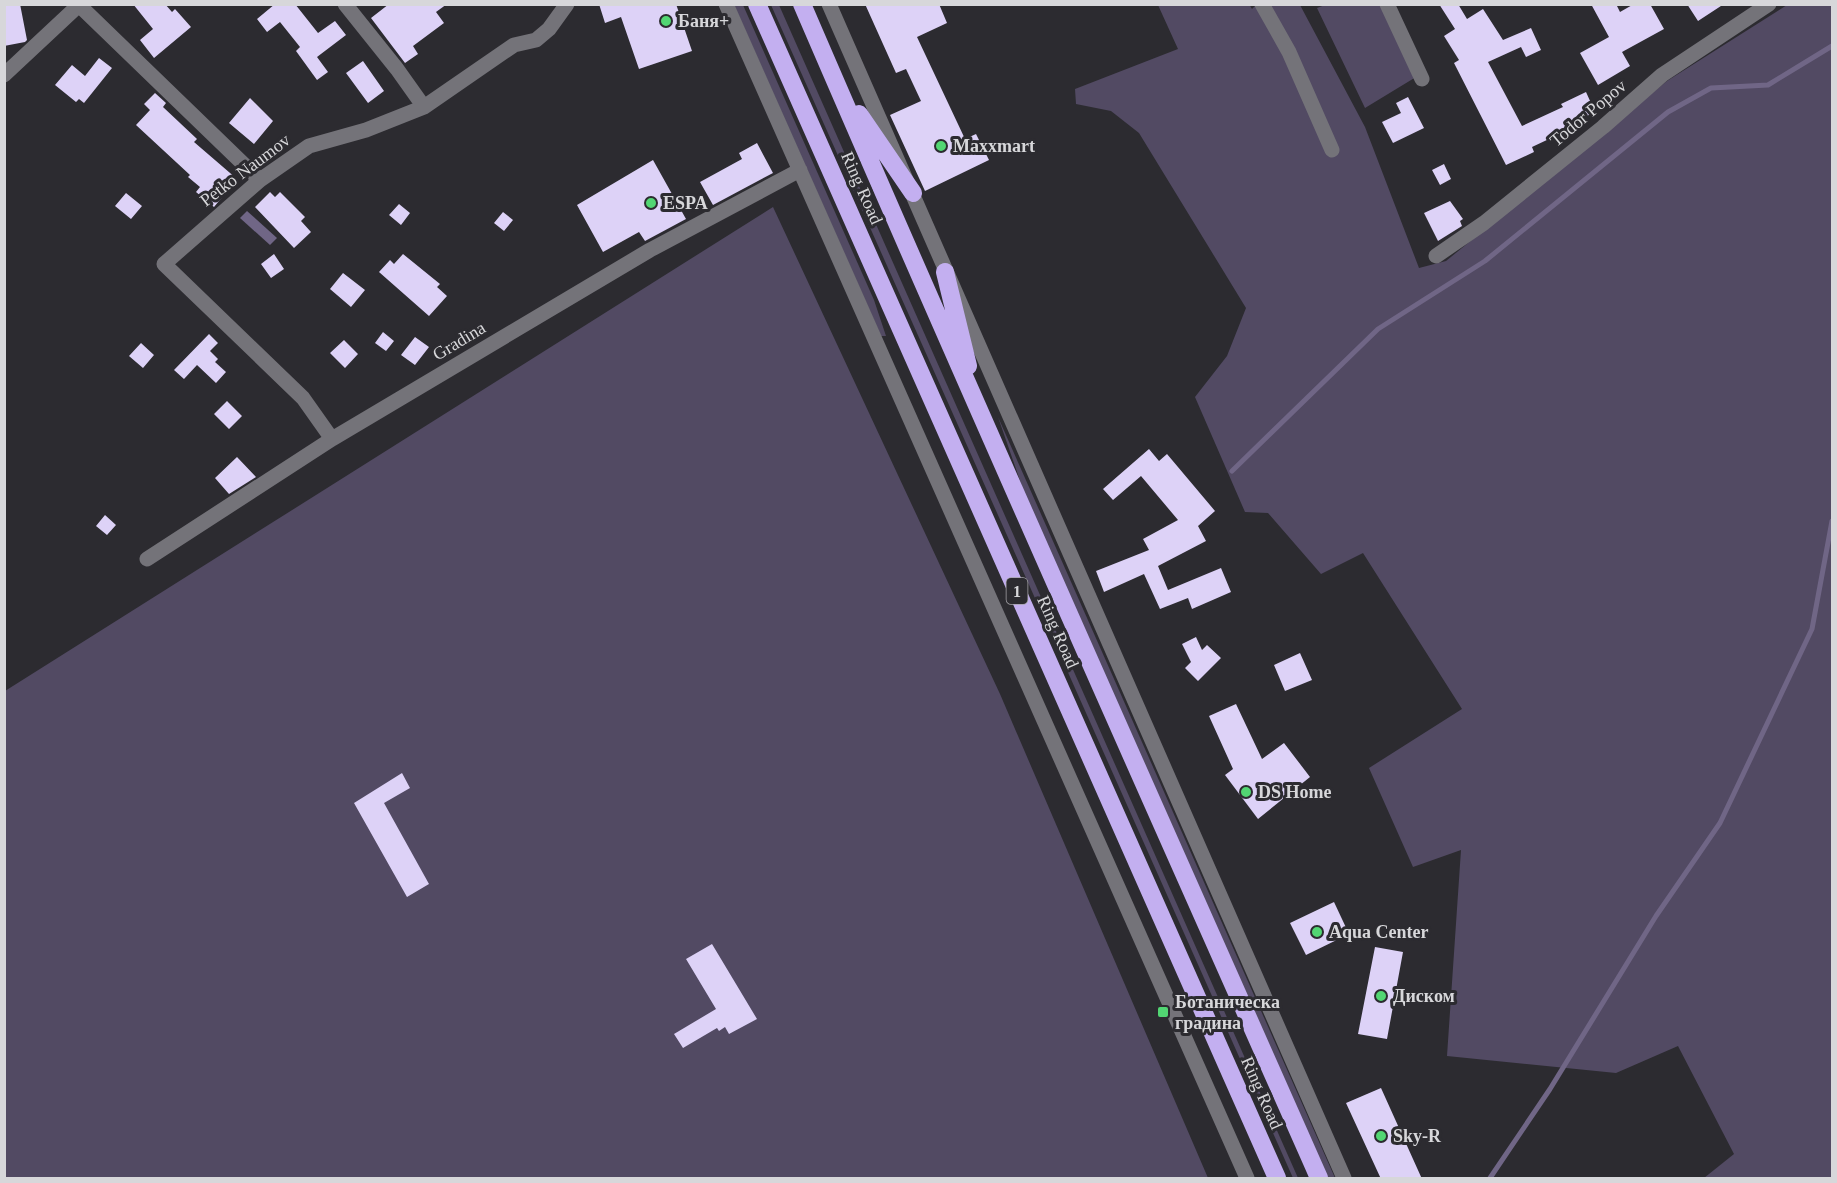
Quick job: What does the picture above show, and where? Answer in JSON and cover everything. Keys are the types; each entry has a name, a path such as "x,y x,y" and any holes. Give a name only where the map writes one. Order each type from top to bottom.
{"highway":[{"name":"Ring Road","path":"757,4 1277,1179"},
{"name":"Ring Road","path":"802,4 979,415 1042,550 1318,1179"},
{"path":"833,75 913,194"},
{"path":"945,272 979,415"}],"street":[{"path":"345,4 398,69 424,107"},
{"name":"Petko Naumov","path":"332,439 303,398 164,264 260,180 309,146 366,130 424,107 514,45 536,40 549,29 567,4"},
{"path":"726,4 1247,1179"},
{"path":"829,4 1344,1179"},
{"path":"1262,4 1288,52 1332,150"},
{"path":"1387,4 1422,79"},
{"name":"Todor Popov","path":"1436,256 1484,223 1603,127 1662,75 1769,4"},
{"path":"4,75 80,5 260,180"},
{"name":"Gradina","path":"147,559 332,439 650,250 800,170"}],"shaded area":[{"path":"1249,4 1252,9 1256,5 1300,5 1365,127 1419,268 1446,261 1667,81 1787,5 1832,5 1832,1178 1704,1178 1734,1154 1678,1046 1616,1073 1447,1056 1461,850 1413,867 1369,768 1462,709 1363,553 1321,574 1268,513 1245,512 1195,397 1227,356 1246,308 1139,133 1111,111 1076,104 1075,89 1178,49 1158,5"},
{"path":"734,5 743,5 874,300 886,336 881,336"},
{"path":"771,5 779,5 1298,1178 1293,1178"},
{"path":"1325,5 1381,5 1416,77 1365,108 1317,8"},
{"path":"773,207 1000,694 1208,1178 5,1178 5,691"},
{"path":"247,211 277,238 270,245 240,218"},
{"path":"998,417 1335,1178 1328,1178 1025,495"}],"building":[{"path":"4,4 20,4 27,40 25,42 4,46"},
{"path":"133,4 165,4 172,12 175,9 191,27 154,58 140,40 153,29"},
{"path":"275,4 295,4 318,33 335,21 346,35 317,57 328,72 317,80 296,51 300,47 280,22 267,32 257,19"},
{"path":"389,4 447,4 436,12 444,23 413,46 418,54 405,63 371,18"},
{"path":"599,4 676,4 692,51 639,69 621,17 605,23"},
{"path":"865,4 939,4 947,23 917,37 965,139 976,134 989,160 925,191 890,115 921,101 906,69 896,73"},
{"path":"1439,4 1458,4 1467,19 1483,9 1503,40 1531,28 1541,50 1526,57 1521,47 1488,62 1522,126 1563,107 1561,104 1586,92 1595,112 1564,127 1566,131 1532,147 1534,152 1506,165 1454,63 1459,60 1444,36 1455,29"},
{"path":"1591,4 1616,4 1620,12 1634,4 1650,4 1664,29 1622,52 1630,66 1598,85 1580,53 1609,37"},
{"path":"1687,4 1724,4 1698,21"},
{"path":"99,58 112,68 84,103 79,99 76,102 55,85 72,65 85,76"},
{"path":"363,61 384,91 368,103 346,73"},
{"path":"155,93 166,103 163,107 197,139 194,142 237,179 214,207 196,192 200,187 188,177 190,175 136,125 150,110 144,104"},
{"path":"1408,97 1424,128 1393,143 1382,122 1401,113 1396,103"},
{"path":"250,98 273,121 254,144 229,123"},
{"path":"757,143 773,173 713,205 700,182 742,159 739,153"},
{"path":"653,160 686,219 645,241 639,232 603,252 577,205"},
{"path":"1444,164 1451,179 1440,185 1432,170"},
{"path":"270,192 275,197 280,192 305,217 301,221 311,232 294,248 255,207"},
{"path":"126,193 142,206 131,219 115,206"},
{"path":"1450,201 1463,219 1460,221 1462,226 1438,241 1424,213"},
{"path":"399,204 410,213 401,225 389,215"},
{"path":"503,212 513,220 504,231 494,223"},
{"path":"274,254 284,269 271,278 261,264"},
{"path":"403,254 440,284 437,287 447,296 429,316 379,272 390,260 394,264"},
{"path":"343,273 365,290 351,307 330,289"},
{"path":"383,332 394,341 386,351 375,343"},
{"path":"209,334 218,343 210,351 218,359 215,362 226,372 216,383 197,365 184,379 174,370"},
{"path":"415,337 429,347 415,365 401,355"},
{"path":"344,340 358,354 345,368 330,353"},
{"path":"141,343 154,355 143,368 129,356"},
{"path":"227,401 242,416 229,429 214,414"},
{"path":"1149,449 1159,461 1167,454 1215,511 1198,526 1206,541 1158,566 1168,590 1221,568 1231,592 1192,609 1188,598 1160,609 1144,574 1104,592 1096,571 1149,550 1143,539 1178,520 1141,476 1113,500 1103,489"},
{"path":"237,457 256,477 229,494 215,478"},
{"path":"105,515 116,525 107,535 96,526"},
{"path":"1196,637 1202,650 1207,645 1221,658 1198,681 1185,668 1191,662 1182,644"},
{"path":"1300,653 1312,680 1285,691 1274,665"},
{"path":"1236,704 1262,759 1284,743 1310,777 1258,819 1225,775 1233,769 1209,716"},
{"path":"402,773 410,788 384,803 429,884 407,897 354,803"},
{"path":"1334,902 1349,934 1306,955 1290,923"},
{"path":"712,944 757,1019 729,1034 725,1027 719,1031 717,1028 683,1048 674,1034 716,1009 686,959"},
{"path":"1375,947 1403,952 1387,1039 1358,1034"},
{"path":"1381,1088 1422,1179 1381,1179 1346,1103"}],"waterway":[{"path":"1232,471 1378,329 1485,261 1668,112 1711,88 1768,85 1832,46"},
{"path":"1490,1178 1550,1089 1656,916 1720,823 1812,629 1832,521"}],"place":[{"name":"Баня+","path":"666,21"},
{"name":"Maxxmart","path":"941,146"},
{"name":"ESPA","path":"651,203"},
{"name":"DS Home","path":"1246,792"},
{"name":"Aqua Center","path":"1317,932"},
{"name":"Диском","path":"1381,996"},
{"name":"Ботаническа градина","path":"1163,1012"},
{"name":"Sky-R","path":"1381,1136"}]}
